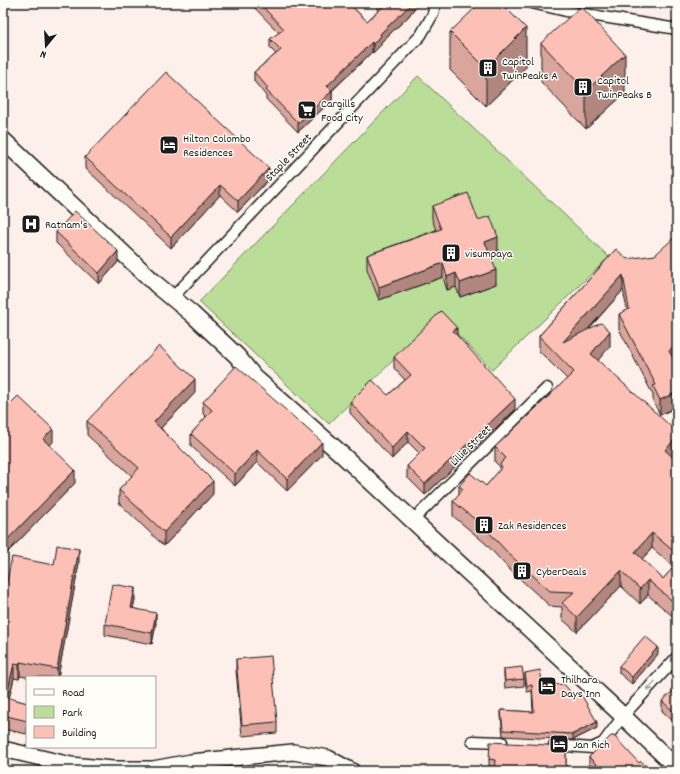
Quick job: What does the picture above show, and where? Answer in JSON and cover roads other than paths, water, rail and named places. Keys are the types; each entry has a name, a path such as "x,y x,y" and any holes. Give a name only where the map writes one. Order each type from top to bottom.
{"main road":[{"path":"3,140 157,286 173,297 236,356 254,377 337,450 677,768"}],"street":[{"name":"Staple Street","path":"173,297 421,35 433,14 435,3"},
{"path":"532,3 566,11 677,29"},
{"name":"Lillie Street","path":"412,521 547,388"},
{"path":"547,745 592,748 603,743 623,716 677,657"},
{"path":"472,740 510,743"},
{"path":"3,749 70,768 113,769 153,769 191,762 293,752 328,758 352,771"}],"place":[{"name":"Capitol TwinPeaks A","path":"488,68"},
{"name":"Capitol TwinPeaks B","path":"583,87"},
{"name":"Cargills Food City","path":"307,110"},
{"name":"Hilton Colombo Residences","path":"169,145"},
{"name":"Ratnam's","path":"31,224"},
{"name":"visumpaya","path":"451,253"},
{"name":"Zak Residences","path":"484,525"},
{"name":"CyberDeals","path":"522,571"},
{"name":"Thilhara Days Inn","path":"547,686"},
{"name":"Jan Rich","path":"559,744"}]}
